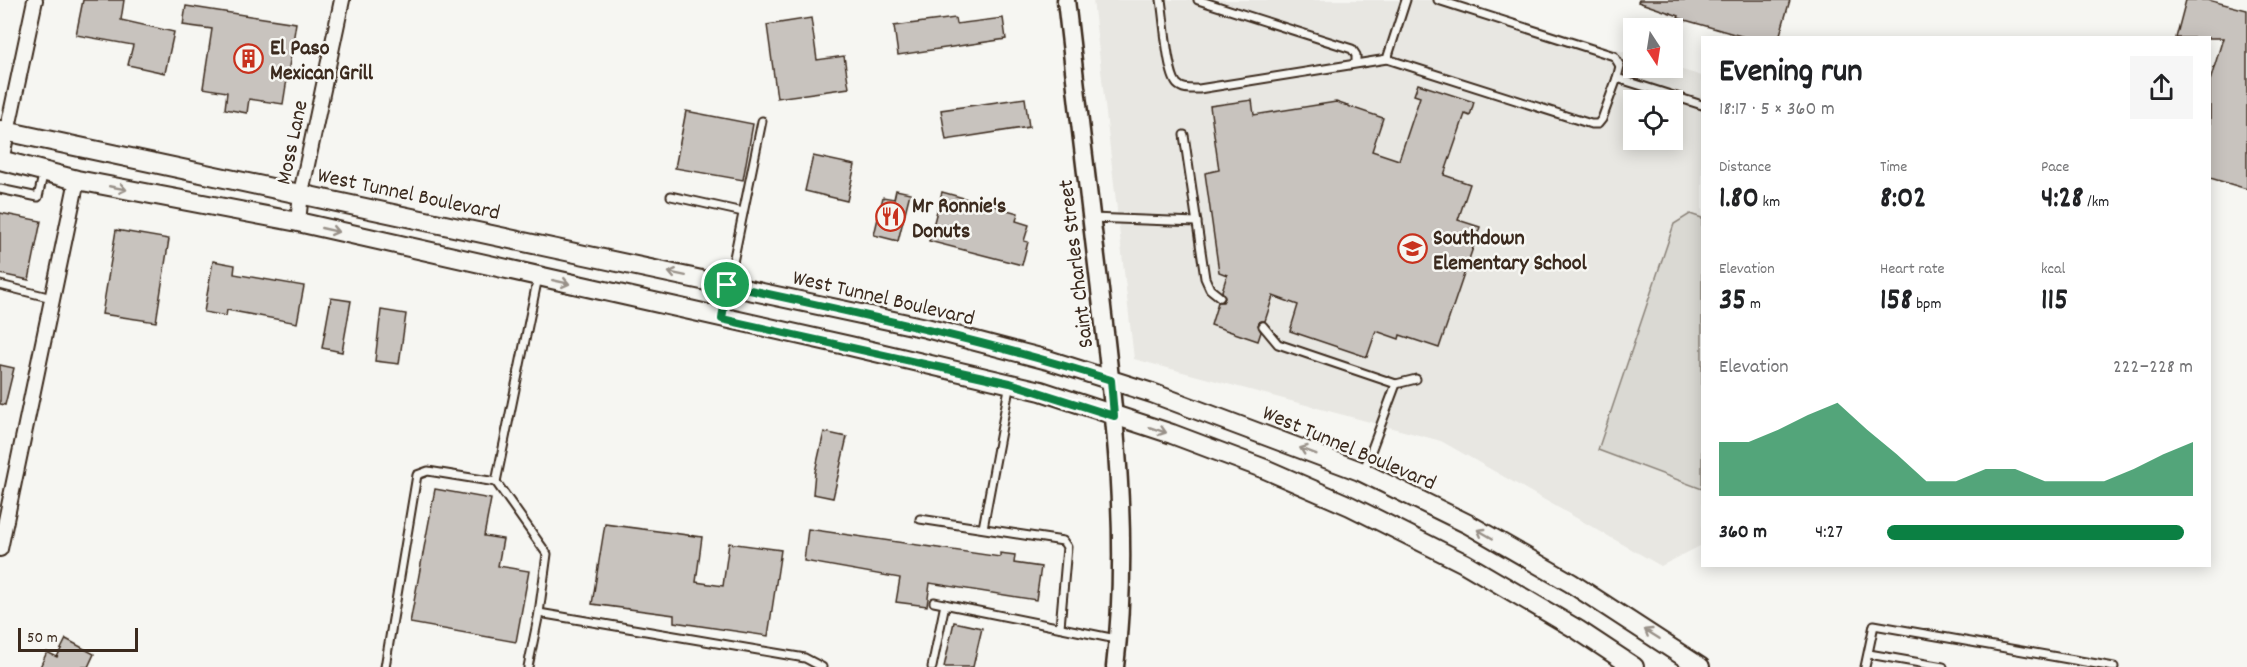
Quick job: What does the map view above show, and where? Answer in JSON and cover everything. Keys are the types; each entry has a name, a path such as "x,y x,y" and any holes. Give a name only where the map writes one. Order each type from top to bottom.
{"main road":[{"name":"West Tunnel Boulevard","path":"4,131 926,328 1048,360 1246,427 1363,473 1467,524 1571,583 1700,667"},
{"path":"1,161 77,180 298,222 1010,383 1114,416 1265,469 1350,506 1464,563 1578,630 1634,667"}],"street":[{"path":"1,161 4,131 35,0"},
{"name":"Moss Lane","path":"298,222 301,193 342,0"},
{"name":"Saint Charles Street","path":"1066,0 1114,416 1120,499 1121,589 1115,667"},
{"path":"0,549 77,180"}],"lane":[{"path":"1161,0 1171,72 1177,84 1185,89 1199,89 1387,59 1592,124 1598,124 1602,119 1620,66 1614,56 1438,0"},
{"path":"1198,0 1352,49 1356,55 1356,63"},
{"path":"1387,59 1406,0"},
{"path":"1617,78 1701,105"},
{"path":"722,319 727,285 762,122"},
{"path":"1184,135 1207,284 1220,297"},
{"path":"0,189 38,197 44,171"},
{"path":"671,196 743,212"},
{"path":"1091,218 1197,222"},
{"path":"496,482 538,277"},
{"path":"0,285 52,298"},
{"path":"1263,326 1278,344 1396,384 1416,379"},
{"path":"983,528 1010,383"},
{"path":"1363,473 1396,384"},
{"path":"386,667 417,475 428,471 496,482 547,554 539,613 528,667"},
{"path":"920,519 1066,543 1060,627"},
{"path":"934,602 1118,639"},
{"path":"932,667 945,604"},
{"path":"539,613 805,658 822,667"},
{"path":"1865,667 1874,625 2114,667"},
{"path":"1869,654 1943,667"}],"shaded area":[{"name":"Southdown Elementary School","path":"1093,0 1453,0 1623,52 1623,78 1683,78 1683,70 1701,76 1701,546 1661,566 1441,441 1134,359"},
{"path":"1690,214 1701,218 1701,489 1598,450 1674,224"}],"building":[{"path":"83,0 124,0 121,20 174,32 165,73 128,65 133,45 76,35"},
{"path":"1639,0 1790,0 1780,36 1741,36 1678,18 1679,16 1638,2"},
{"path":"2186,0 2208,0 2247,10 2247,189 2211,178 2211,78 2223,38 2177,36"},
{"name":"El Paso Mexican Grill","path":"186,6 296,23 283,104 249,99 247,113 225,109 227,92 203,88 212,29 183,25"},
{"path":"811,18 817,60 844,56 849,88 777,98 767,25"},
{"path":"955,18 956,24 1003,18 1006,39 898,55 894,26"},
{"name":"Southdown Elementary School","path":"1418,84 1474,102 1470,116 1465,114 1444,175 1470,184 1458,220 1480,227 1439,348 1400,335 1399,339 1376,331 1367,357 1290,331 1298,305 1273,296 1265,321 1260,321 1258,325 1261,332 1258,341 1211,325 1218,302 1223,302 1225,298 1222,291 1227,275 1219,272 1205,173 1219,170 1210,106 1252,100 1254,115 1336,102 1383,118 1372,151 1399,160 1420,97 1414,95"},
{"path":"1025,98 1029,127 946,140 941,110"},
{"path":"686,111 753,124 743,180 675,168"},
{"path":"813,156 855,165 847,201 805,191"},
{"name":"Mr Ronnie's Donuts","path":"896,190 910,193 898,241 874,235 883,197 894,199"},
{"path":"942,192 1018,213 1016,221 1029,225 1024,241 1028,242 1022,265 929,241"},
{"path":"0,213 41,221 29,280 0,274"},
{"path":"116,230 169,239 156,322 102,314"},
{"path":"213,261 235,265 234,274 304,286 297,323 227,310 226,316 204,312"},
{"path":"331,298 351,301 342,352 322,348"},
{"path":"381,310 406,314 399,364 375,361"},
{"path":"0,365 14,368 5,405 0,404"},
{"path":"824,432 847,437 833,498 813,494 815,472"},
{"path":"435,489 491,499 484,536 503,539 498,566 529,571 516,642 410,623"},
{"path":"605,524 702,537 696,582 723,586 729,543 781,550 768,636 674,622 674,615 592,604"},
{"path":"808,529 1000,557 1000,553 1015,555 1014,563 1041,567 1036,600 930,583 927,606 896,602 900,578 804,561"},
{"path":"954,622 982,628 973,667 944,667"},
{"path":"66,639 94,654 88,667 40,667 47,652 57,657"}],"place":[{"name":"El Paso Mexican Grill","path":"249,59"},
{"name":"Mr Ronnie's Donuts","path":"891,217"},
{"name":"Southdown Elementary School","path":"1412,249"}],"route":[{"path":"727,285 926,328 1048,360 1111,380 1114,416 1010,383 722,319 727,285"}]}
